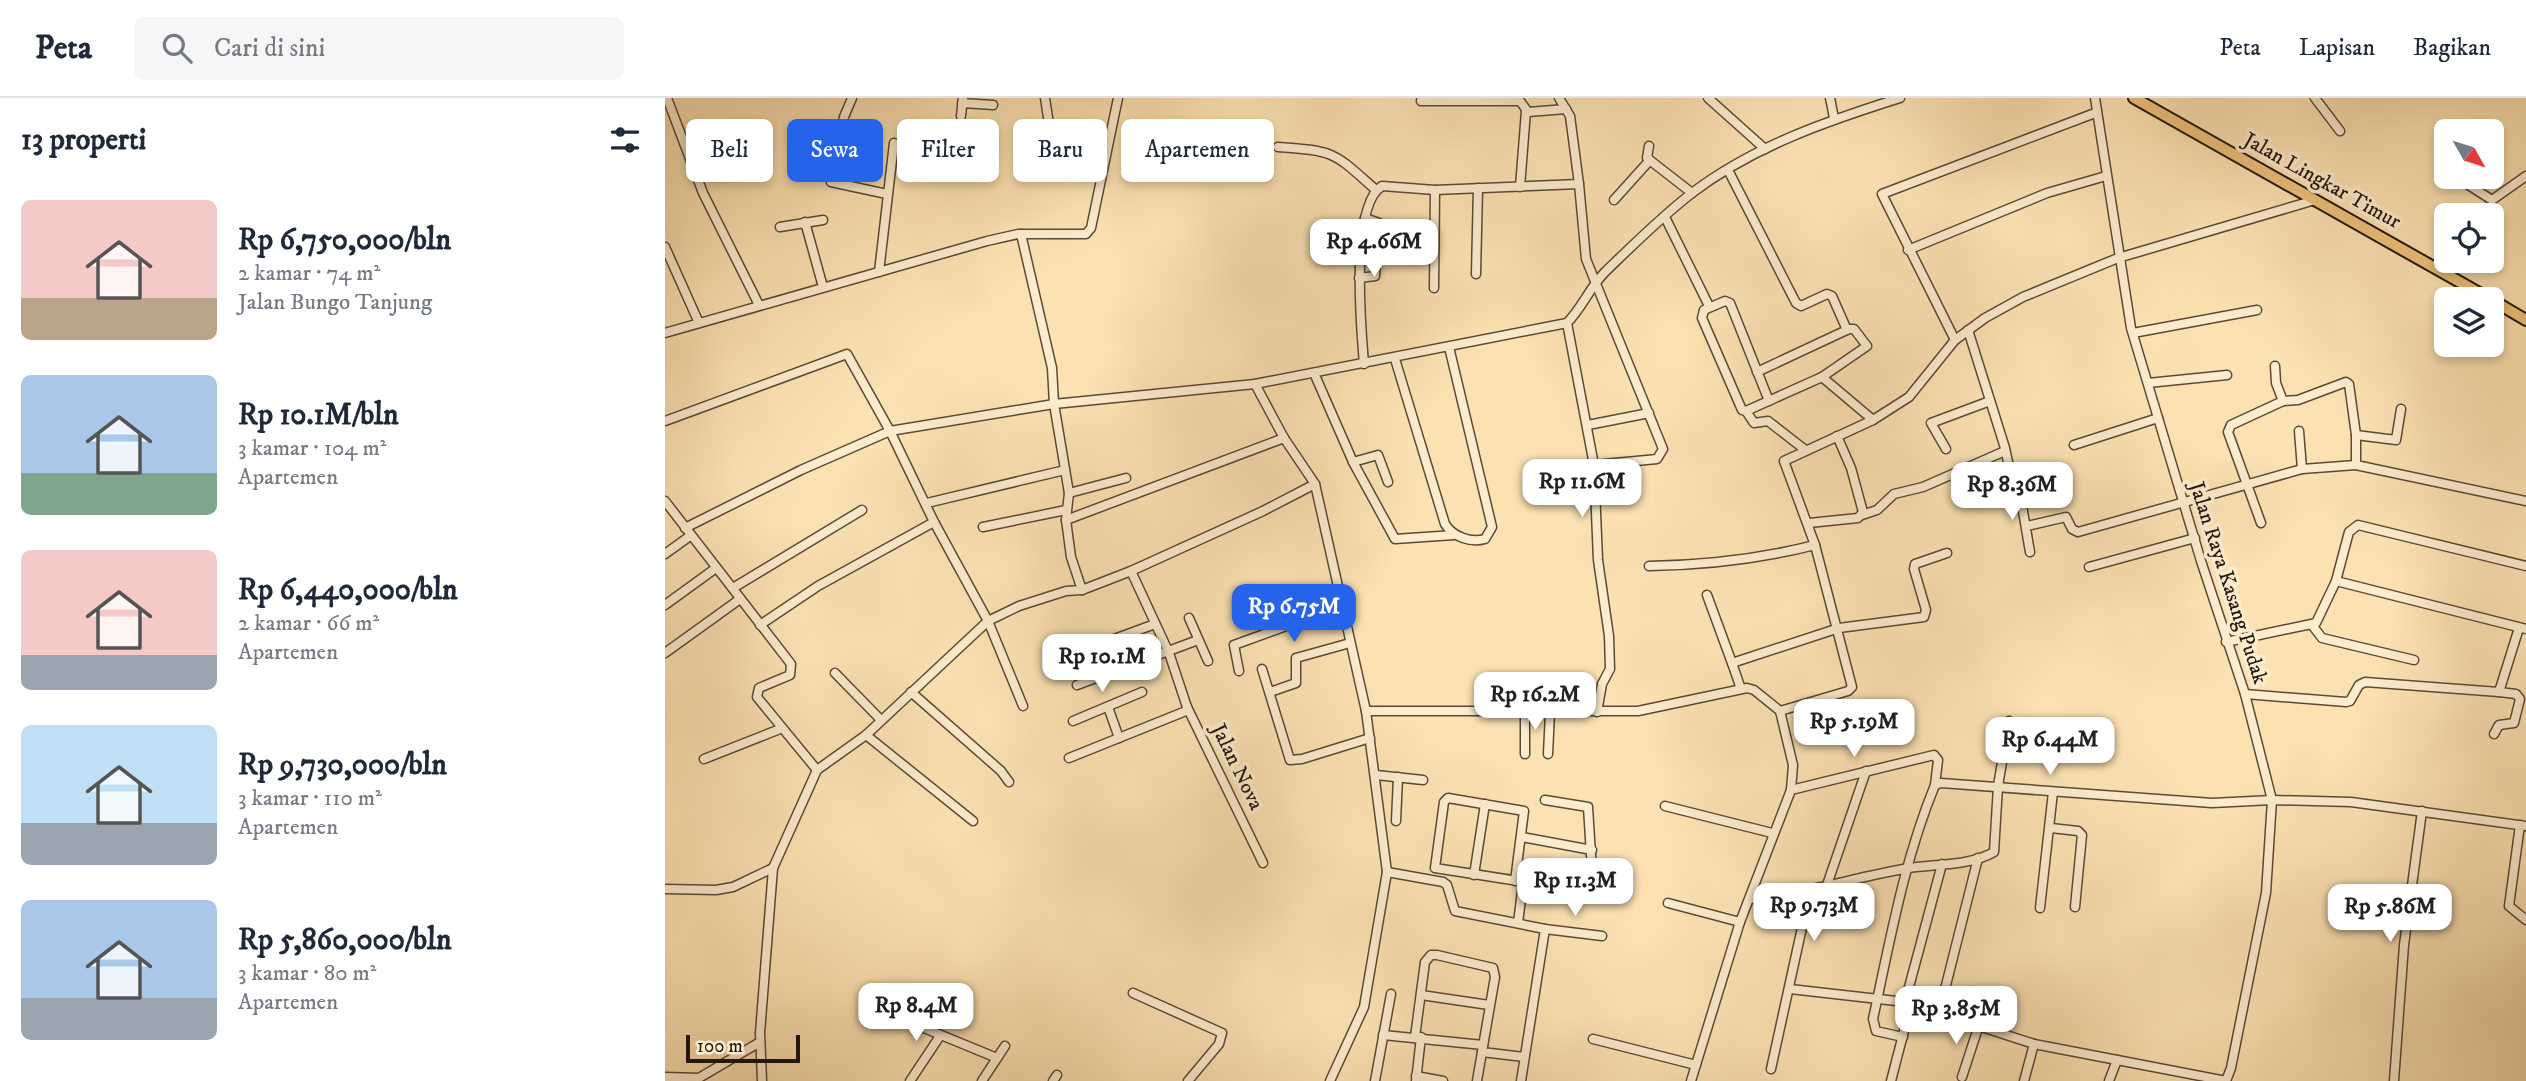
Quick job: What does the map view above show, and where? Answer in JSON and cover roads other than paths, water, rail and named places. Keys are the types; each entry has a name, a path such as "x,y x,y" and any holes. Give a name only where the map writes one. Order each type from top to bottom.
{"highway":[{"name":"Jalan Lingkar Timur","path":"2134,98 2469,287"},
{"name":"Jalan Lingkar Timur","path":"2504,307 2526,320"}],"street":[{"path":"667,98 703,193 759,305"},
{"path":"852,98 844,117 831,182 887,194"},
{"path":"1045,98 1049,124 1057,133 1108,136"},
{"path":"665,333 987,241 1021,234 1080,236 1091,228 1118,98"},
{"path":"1559,98 1570,116 1585,250 1663,449 1661,457 1594,465"},
{"path":"1708,98 1765,149"},
{"path":"1830,98 1834,118"},
{"path":"665,554 688,532 801,470 890,431 1054,404 1255,384 1395,359 1567,323 1596,282 1692,193 1765,149 1834,118 1900,98"},
{"name":"Jalan Raya Kasang Pudak","path":"2095,98 2095,113 2118,257 2133,333 2245,694 2272,800 2266,894 2237,1045 2226,1081"},
{"path":"2315,98 2340,131"},
{"path":"961,116 963,100 993,105"},
{"path":"1421,101 1520,102 1525,111 1520,187"},
{"path":"1525,111 1566,109"},
{"path":"1955,340 1907,250 1882,197 1884,192 2095,113"},
{"path":"879,272 894,144"},
{"path":"1649,146 1647,153 1650,160 1692,193"},
{"path":"1278,147 1325,150 1337,155 1376,190"},
{"path":"1614,200 1650,160"},
{"path":"1728,170 1796,303 1801,306 1827,294 1832,296 1847,330"},
{"path":"1907,250 2047,193 2106,176"},
{"path":"2475,189 2492,200 2526,176"},
{"path":"1364,364 1359,278 1365,218 1376,190 1382,186 1435,190 1579,184"},
{"path":"1476,274 1478,188"},
{"path":"1434,288 1435,190"},
{"path":"1780,711 1849,691 1852,687 1839,628 1809,523 1783,465 1787,458 1873,420 1909,397 1955,340 2023,298 2118,257 2317,199"},
{"path":"1665,216 1709,306"},
{"path":"1359,278 1375,276 1379,223 1365,218"},
{"path":"780,227 823,220"},
{"path":"804,222 823,287"},
{"path":"1021,234 1052,368 1054,404 1069,493 1066,520 1071,556 1081,590"},
{"path":"665,247 699,323"},
{"path":"1769,401 1730,303 1725,301 1709,306 1702,312 1702,318 1741,409 1746,411 1754,423 1767,421 1804,449"},
{"path":"2133,333 2257,310"},
{"path":"1567,323 1594,465 1598,560 1611,663 1598,698 1597,712"},
{"path":"1746,411 1822,377 1867,348 1854,329 1847,330 1757,372"},
{"path":"1968,330 2013,485 2019,488"},
{"path":"1314,373 1353,462 1395,539 1454,536 1478,541 1485,539 1492,527 1449,347"},
{"path":"665,421 847,354 988,621 1023,706"},
{"path":"1395,359 1445,524 1454,536"},
{"path":"2275,366 2276,383 2283,401"},
{"path":"2148,383 2227,375"},
{"path":"1822,377 1873,420"},
{"path":"2261,523 2229,426 2283,401 2298,400 2346,382 2349,384 2356,435 2355,465"},
{"path":"1255,384 1284,438 1315,484 1366,711 1387,872 1364,1007 1330,1081"},
{"path":"1946,449 1931,423 1990,401"},
{"path":"2356,435 2396,440 2401,409"},
{"path":"1588,425 1649,413"},
{"path":"2074,445 2158,418"},
{"path":"2299,432 2302,469"},
{"path":"1836,436 1851,468 1862,515"},
{"path":"1066,520 1284,438"},
{"path":"1809,523 1862,515 1882,507 1894,494 1923,487 2005,451"},
{"path":"1353,462 1378,455 1388,482"},
{"path":"2027,526 2066,517 2072,529 2078,532 2184,500 2302,469 2355,465 2526,500"},
{"path":"927,503 1065,470"},
{"path":"1069,493 1126,478"},
{"path":"2019,488 2035,481"},
{"path":"762,1081 760,1042 773,868 817,770 866,735 988,621 1019,606 1066,591 1081,590 1131,571 1263,511 1315,484"},
{"path":"2019,488 2030,552"},
{"path":"665,501 791,664 793,671 786,678 759,688 756,692 780,729 817,770"},
{"path":"733,588 862,510"},
{"path":"983,527 1066,510"},
{"path":"760,625 818,586 935,522"},
{"path":"2312,625 2336,581 2349,532 2358,525 2526,566"},
{"path":"2089,566 2195,538"},
{"path":"1649,566 1696,565 1771,556 1815,545"},
{"path":"1732,663 1839,628 1924,617 1926,610 1914,569 1915,564 1947,553"},
{"path":"665,605 716,568"},
{"name":"Jalan Nova","path":"1131,571 1169,653 1187,707 1263,863"},
{"path":"2336,581 2523,628 2499,692"},
{"path":"1707,595 1741,689"},
{"path":"665,653 740,599"},
{"path":"1239,671 1234,645 1341,606"},
{"path":"1189,618 1207,662"},
{"path":"1060,659 1155,624"},
{"path":"2227,642 2312,625"},
{"path":"2312,625 2322,638 2414,660"},
{"path":"1077,685 1198,640"},
{"path":"1270,692 1296,683 1293,662 1296,658 1350,643"},
{"path":"1262,669 1290,760 1302,759 1370,738"},
{"path":"835,673 881,720"},
{"path":"2245,694 2346,702 2350,701 2359,685 2365,682 2516,694 2520,699 2514,723 2499,725 2494,734"},
{"path":"1366,711 1652,710 1683,700 1741,689 1754,690 1780,711 1793,765 1791,790 1772,833 1740,922 1691,1081"},
{"path":"911,692 1001,771 1009,782"},
{"path":"1073,721 1143,692"},
{"path":"1108,707 1119,738"},
{"path":"1069,758 1186,711 1187,707"},
{"path":"1525,712 1525,754"},
{"path":"1548,754 1550,712"},
{"path":"1750,899 1810,891 1906,868 1990,854 1996,846 1998,786 2009,721"},
{"path":"704,759 780,729"},
{"path":"866,735 973,821"},
{"path":"1791,790 1934,755 1938,760 1935,785 1906,868 1873,1027 1875,1031 1903,1037"},
{"path":"1827,885 1866,771"},
{"path":"1376,775 1423,779"},
{"path":"1396,821 1398,777"},
{"path":"1935,785 1949,782 2212,803 2272,800 2351,802 2523,826 2509,906 2526,920"},
{"path":"2040,908 2053,792"},
{"path":"1518,923 1519,882 1524,811 1445,799 1434,866 1474,875 1519,882 1589,892 1593,887 1588,807 1545,800"},
{"path":"1474,875 1485,804"},
{"path":"1665,806 1772,833"},
{"path":"2394,1081 2404,945 2422,811"},
{"path":"2051,828 2078,831 2082,835 2074,907"},
{"path":"1522,836 1592,850"},
{"path":"1939,1013 1977,858"},
{"path":"1891,1081 1941,864"},
{"path":"665,889 716,890 773,868"},
{"path":"1387,872 1443,882 1447,885 1455,911 1545,929 1602,936"},
{"path":"1771,1069 1810,891"},
{"path":"1668,903 1740,922"},
{"path":"1521,1081 1545,929"},
{"path":"1443,1081 1416,1079 1421,995 1425,962 1431,955 1493,968 1495,977 1477,1081"},
{"path":"897,989 892,1012 912,1025 997,1058"},
{"path":"1790,989 1908,1003 2034,1044 2226,1081"},
{"path":"1133,993 1223,1034 1219,1044 1188,1081"},
{"path":"1375,1081 1391,994"},
{"path":"1421,995 1489,1005"},
{"path":"1962,1077 1979,1025"},
{"path":"1383,1035 1418,1037 1524,1057"},
{"path":"910,1081 940,1036"},
{"path":"1593,1039 1696,1065"},
{"path":"665,1077 699,1078 760,1042"},
{"path":"2024,1081 2034,1044"},
{"path":"982,1081 1006,1046"},
{"path":"2109,1081 2117,1060"}]}
